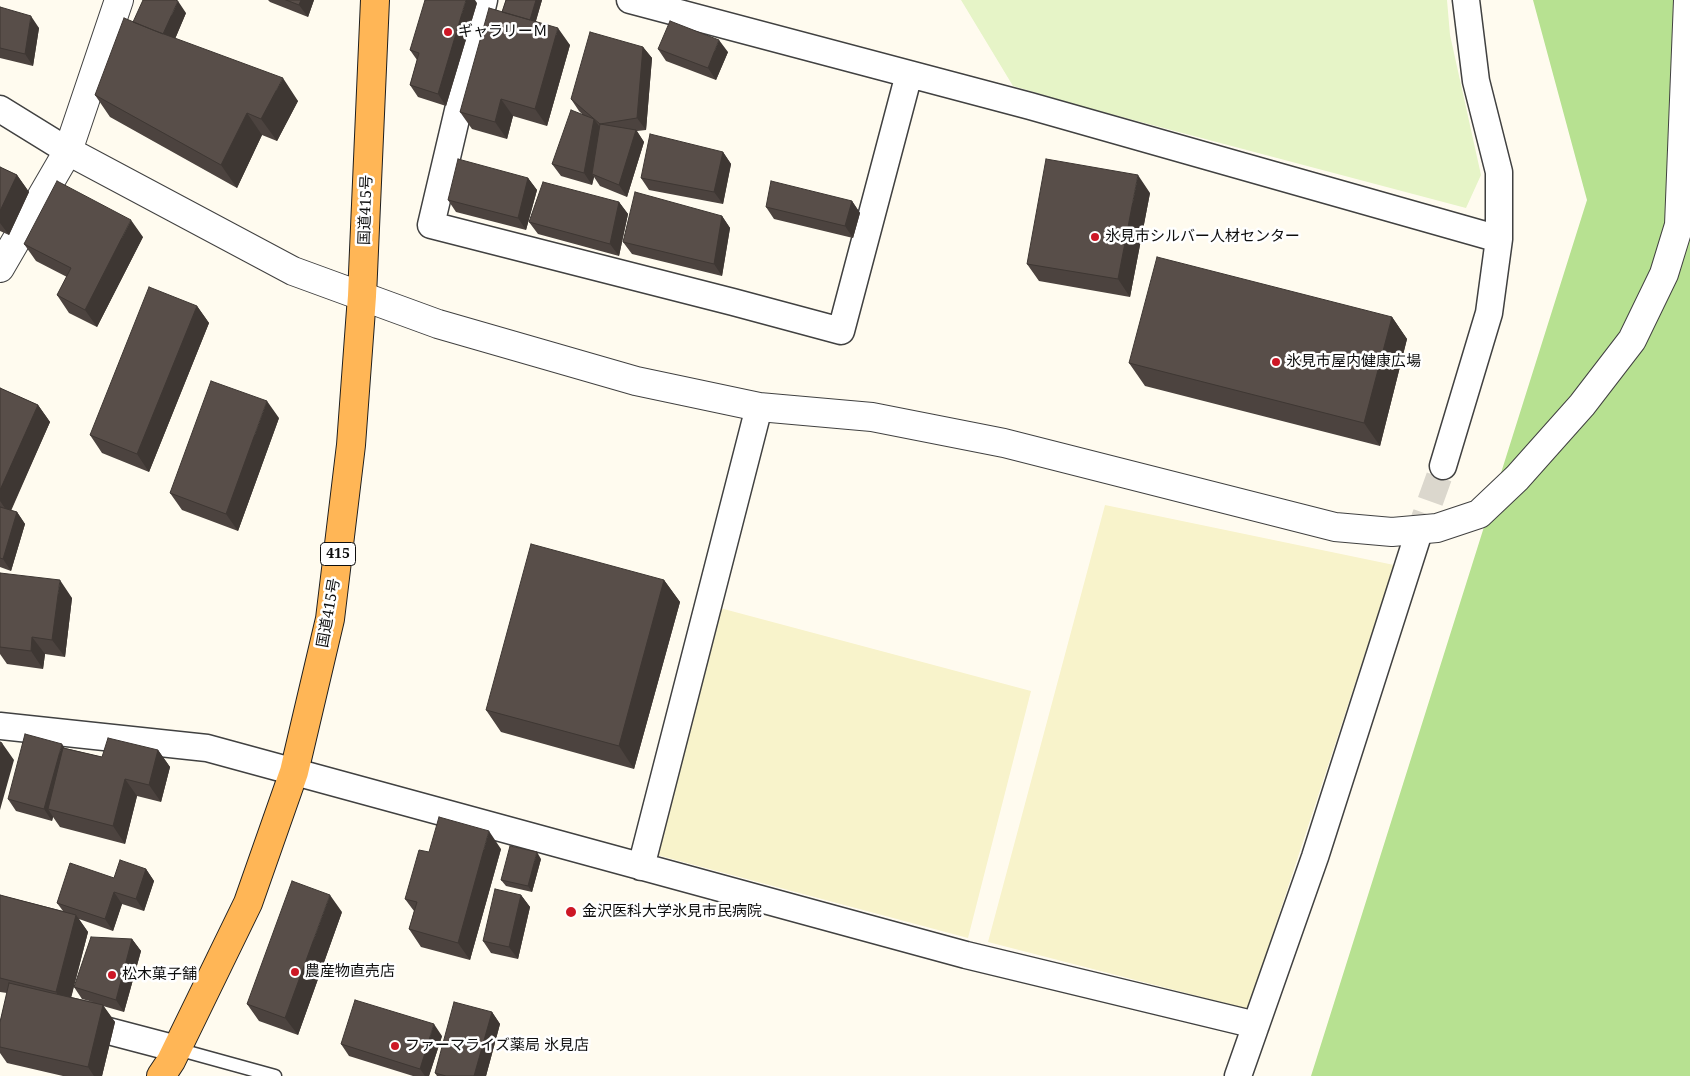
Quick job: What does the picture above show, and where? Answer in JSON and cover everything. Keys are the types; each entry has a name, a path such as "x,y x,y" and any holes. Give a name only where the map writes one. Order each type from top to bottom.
{"highway":[{"name":"国道415号","path":"161,1076 177,1049 248,902 294,772 330,619 351,445 362,296 375,0"}],"street":[{"path":"0,268 68,151 119,0"},
{"path":"484,0 430,225 841,331 909,74"},
{"path":"630,0 1030,106 1499,239"},
{"path":"1443,466 1489,312 1499,239 1499,172 1476,81 1466,0"},
{"path":"0,109 68,151 293,271 438,324 636,380 759,407 872,417 1004,443 1336,527 1392,532 1437,528 1479,514 1518,478 1582,405 1632,340 1664,274 1679,225 1688,0"},
{"path":"640,867 759,407"},
{"path":"1238,1076 1315,857 1417,538"},
{"path":"0,726 207,748 966,955 1256,1025"},
{"path":"56,1017 177,1049"}],"lane":[{"path":"177,1049 275,1076"}],"shaded area":[{"path":"1105,505 1394,565 1248,1009 988,942"},
{"path":"720,608 1031,691 968,938 657,855"}],"green space":[{"path":"961,0 1447,0 1450,35 1481,175 1466,208 1088,108 1013,86"},
{"path":"1533,0 1690,0 1690,1076 1311,1076 1587,200"}],"building":[{"path":"143,0 178,1 163,34 133,22"},
{"path":"286,0 301,0 299,5"},
{"name":"ギャラリーＭ","path":"425,0 466,0 438,94 410,85 419,53 410,50"},
{"path":"506,0 536,0 530,20 502,12"},
{"path":"0,7 31,16 25,54 0,48"},
{"path":"489,8 558,28 535,109 501,99 495,122 460,112"},
{"path":"124,18 283,78 261,119 247,113 221,165 95,95"},
{"path":"670,21 719,40 708,68 658,49"},
{"path":"590,32 643,47 637,118 600,124 571,99"},
{"path":"571,110 594,119 584,173 552,164"},
{"path":"600,124 636,130 619,185 592,174"},
{"path":"650,134 723,152 714,192 641,178"},
{"path":"458,159 528,178 518,218 448,200"},
{"name":"氷見市シルバー人材センター","path":"1046,159 1138,175 1118,279 1027,264"},
{"path":"0,167 17,175 0,211"},
{"path":"57,181 131,220 85,310 57,295 71,268 24,244"},
{"path":"771,181 852,201 845,226 766,207"},
{"path":"543,182 619,202 610,244 529,222"},
{"path":"635,192 722,216 714,264 623,242"},
{"name":"氷見市屋内健康広場","path":"1157,257 1392,317 1364,423 1129,363"},
{"path":"149,287 197,306 137,454 90,435"},
{"path":"211,381 267,401 226,514 170,493"},
{"path":"0,388 38,405 0,490"},
{"path":"0,507 17,512 3,559 0,558"},
{"path":"531,544 664,580 619,746 486,710"},
{"path":"0,573 60,580 52,640 32,637 31,651 0,647"},
{"path":"25,734 62,744 44,809 8,799"},
{"path":"108,738 158,750 149,785 125,779 113,826 48,809 63,748 102,757"},
{"path":"439,817 489,831 458,943 409,929 417,902 405,899 419,850 429,852"},
{"path":"510,846 537,852 528,886 501,880"},
{"path":"120,860 146,869 136,899 114,892 105,919 57,903 70,863 114,878"},
{"path":"292,881 330,895 285,1018 247,1004"},
{"path":"495,889 521,895 509,947 483,941"},
{"path":"0,895 76,915 56,992 0,978"},
{"path":"91,937 132,939 116,1000 74,987"},
{"path":"9,983 103,1005 88,1067 0,1047 0,1022"},
{"name":"ファーマライズ薬局 氷見店","path":"355,1000 434,1024 420,1069 341,1044"},
{"path":"454,1002 492,1012 474,1076 446,1076 435,1073"}],"tunnel":[{"path":"1417,538 1443,466"}],"place":[{"name":"ギャラリーＭ","path":"448,32"},
{"name":"氷見市シルバー人材センター","path":"1095,237"},
{"name":"氷見市屋内健康広場","path":"1276,362"},
{"name":"金沢医科大学氷見市民病院","path":"571,912"},
{"name":"農産物直売店","path":"295,972"},
{"name":"松木菓子舗","path":"112,975"},
{"name":"ファーマライズ薬局 氷見店","path":"395,1046"}]}
